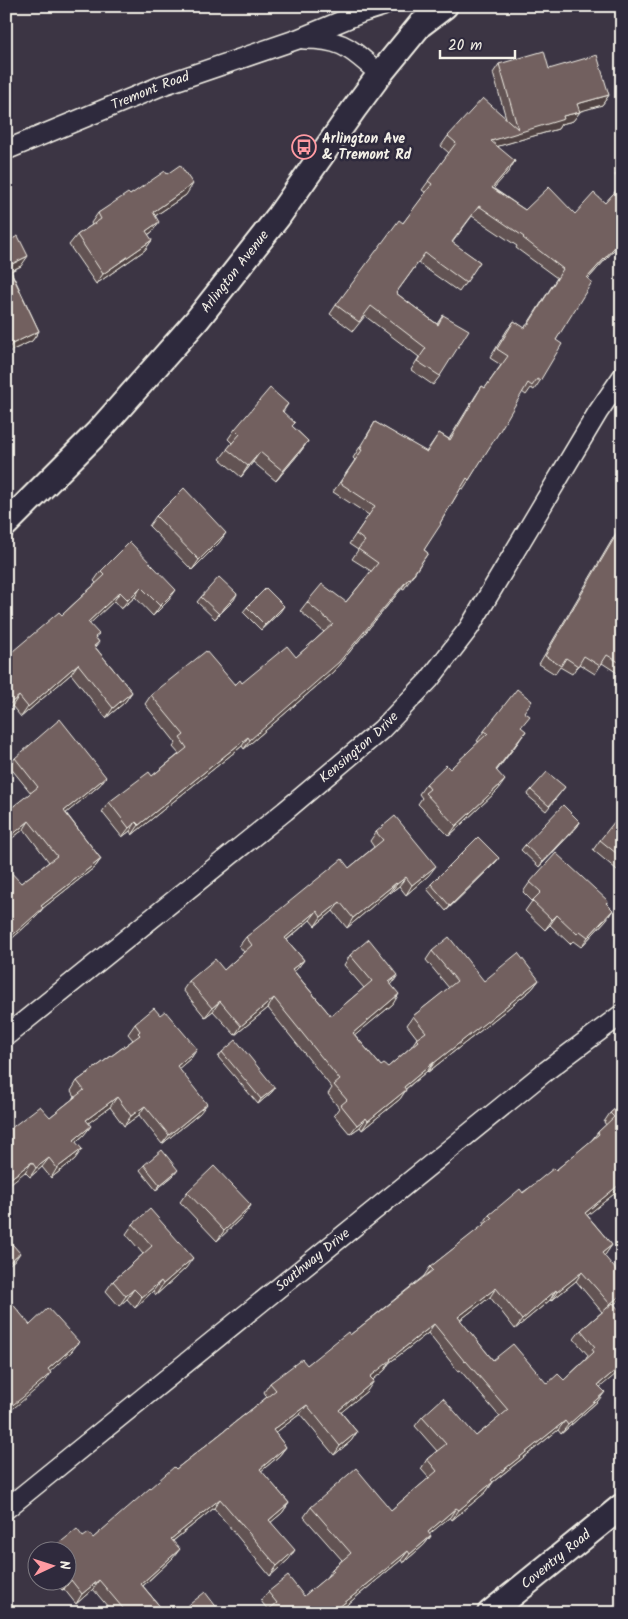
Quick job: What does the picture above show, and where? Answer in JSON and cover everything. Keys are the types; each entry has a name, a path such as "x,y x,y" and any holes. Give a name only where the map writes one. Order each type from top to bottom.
{"street":[{"name":"Tremont Road","path":"6,150 163,85 298,39 360,13 383,6"},
{"name":"Arlington Avenue","path":"6,524 97,433 197,320 278,217 380,74 420,25 445,6"},
{"name":"Tremont Road","path":"298,39 335,41 349,48 380,74"},
{"name":"Kensington Drive","path":"6,1036 285,811 381,730 428,680 469,628 598,412 622,377"},
{"name":"Southway Drive","path":"6,1509 546,1071 622,1014"},
{"name":"Coventry Road","path":"490,1613 622,1506"}],"building":[{"path":"544,51 549,69 597,55 609,95 577,104 580,112 563,116 564,119 491,141 515,161 492,188 525,210 549,187 575,214 594,193 605,203 622,184 622,239 587,278 592,282 556,340 562,344 540,381 537,379 532,386 528,383 469,480 467,478 424,550 428,553 410,579 339,662 250,740 248,737 139,825 136,822 129,828 109,802 149,772 152,776 187,748 180,738 184,735 151,695 206,651 235,685 240,680 242,683 287,646 296,657 333,624 307,602 322,584 346,602 378,563 358,549 365,541 356,534 375,506 340,483 362,450 360,449 375,422 427,452 439,433 450,440 482,386 485,388 508,356 497,349 514,321 525,328 528,325 563,269 524,237 479,206 452,242 480,262 466,283 425,253 396,293 438,325 443,315 469,330 440,376 417,361 426,348 371,306 359,322 336,305 399,220 403,223 432,184 428,181 456,143 448,136 483,98 518,129 499,64"},
{"path":"180,165 193,184 153,212 159,222 146,231 152,240 103,274 77,235 101,219 98,213 128,193 130,195 165,171 167,174"},
{"path":"18,236 28,256 8,266 39,331 12,344 6,333 6,242"},
{"path":"270,388 288,404 282,411 295,423 292,426 308,441 283,471 260,452 248,466 227,449 240,434 235,429"},
{"path":"184,488 226,533 199,560 156,516"},
{"path":"622,525 622,664 607,655 600,666 584,656 578,666 566,658 561,666 545,656"},
{"path":"130,542 176,590 160,606 141,587 128,600 120,592 88,622 99,634 95,637 99,642 94,646 132,692 113,708 78,664 28,707 19,696 6,707 6,657 59,612 62,615 105,575 101,571"},
{"path":"219,577 237,594 219,614 201,597"},
{"path":"266,588 284,606 265,625 247,607"},
{"path":"517,689 532,701 524,712 530,716 521,727 526,731 496,770 505,780 456,826 425,793 430,789 426,784 446,765 450,769 488,733 484,731"},
{"path":"60,719 106,777 64,811 101,859 41,906 43,908 6,941 6,867 21,883 57,856 29,821 6,840 6,812 38,787 15,758"},
{"path":"547,772 565,787 549,806 531,790"},
{"path":"563,805 580,822 543,862 525,845"},
{"path":"395,816 436,866 412,885 406,877 396,883 353,918 340,902 321,917 317,911 285,938 304,960 292,969 331,1016 372,981 350,955 369,939 398,975 389,982 399,994 353,1033 381,1066 384,1064 388,1067 418,1041 416,1039 426,1032 413,1016 457,981 432,951 449,937 484,981 518,953 539,980 434,1062 404,1087 406,1090 368,1121 366,1118 357,1125 341,1105 347,1100 334,1085 340,1080 274,998 241,1026 220,1001 212,1008 189,981 215,959 224,970 252,945 246,937 342,859 349,868 383,840 376,832"},
{"path":"615,821 622,827 622,858 600,840"},
{"path":"478,837 499,858 450,906 431,884"},
{"path":"556,853 608,901 606,903 613,910 588,937 580,931 577,934 557,915 552,920 532,901 541,892 530,882"},
{"path":"154,1008 160,1015 165,1011 197,1049 177,1066 207,1104 169,1135 145,1106 131,1116 117,1097 86,1120 91,1126 74,1140 82,1149 57,1168 49,1158 36,1168 32,1162 6,1182 6,1132 40,1106 50,1117 84,1090 77,1081 140,1035 138,1033 140,1031 135,1024"},
{"path":"236,1040 275,1088 261,1099 222,1052"},
{"path":"622,1103 622,1186 620,1184 585,1213 612,1245 602,1253 622,1277 622,1294 610,1304 582,1272 557,1292 556,1290 522,1320 496,1288 458,1317 493,1360 513,1344 547,1384 558,1374 564,1380 594,1352 592,1349 595,1347 581,1330 613,1303 622,1313 622,1365 598,1385 605,1392 568,1425 565,1421 491,1480 493,1482 459,1510 456,1508 428,1532 431,1536 410,1554 408,1551 332,1613 264,1613 277,1603 268,1592 288,1576 304,1596 334,1571 332,1569 351,1553 311,1507 356,1468 391,1510 437,1471 427,1459 446,1444 422,1417 443,1398 476,1436 508,1410 434,1324 370,1377 374,1381 339,1410 357,1432 340,1446 307,1405 273,1430 286,1447 260,1469 289,1503 269,1520 295,1550 277,1566 220,1499 171,1539 180,1549 141,1584 162,1609 157,1613 127,1613 99,1580 82,1594 78,1589 78,1542 61,1542 77,1529 83,1537 89,1533 93,1538 174,1467 176,1469 276,1390 270,1383 302,1359 307,1365 348,1332 350,1335 433,1270 430,1267 492,1218 489,1215 520,1189 523,1193 554,1168 556,1170 599,1134 598,1132 614,1117 610,1113"},
{"path":"162,1150 178,1170 160,1185 144,1165"},
{"path":"214,1166 251,1205 224,1231 187,1192"},
{"path":"150,1209 193,1258 163,1284 161,1281 142,1297 134,1289 126,1296 113,1281 152,1246 133,1224"},
{"path":"6,1237 20,1253 6,1265"},
{"path":"6,1296 30,1325 48,1308 79,1342 48,1369 51,1373 6,1410"},
{"path":"205,1592 221,1613 189,1613 185,1608"}],"place":[{"name":"Arlington Ave & Tremont Rd","path":"304,147"}]}
